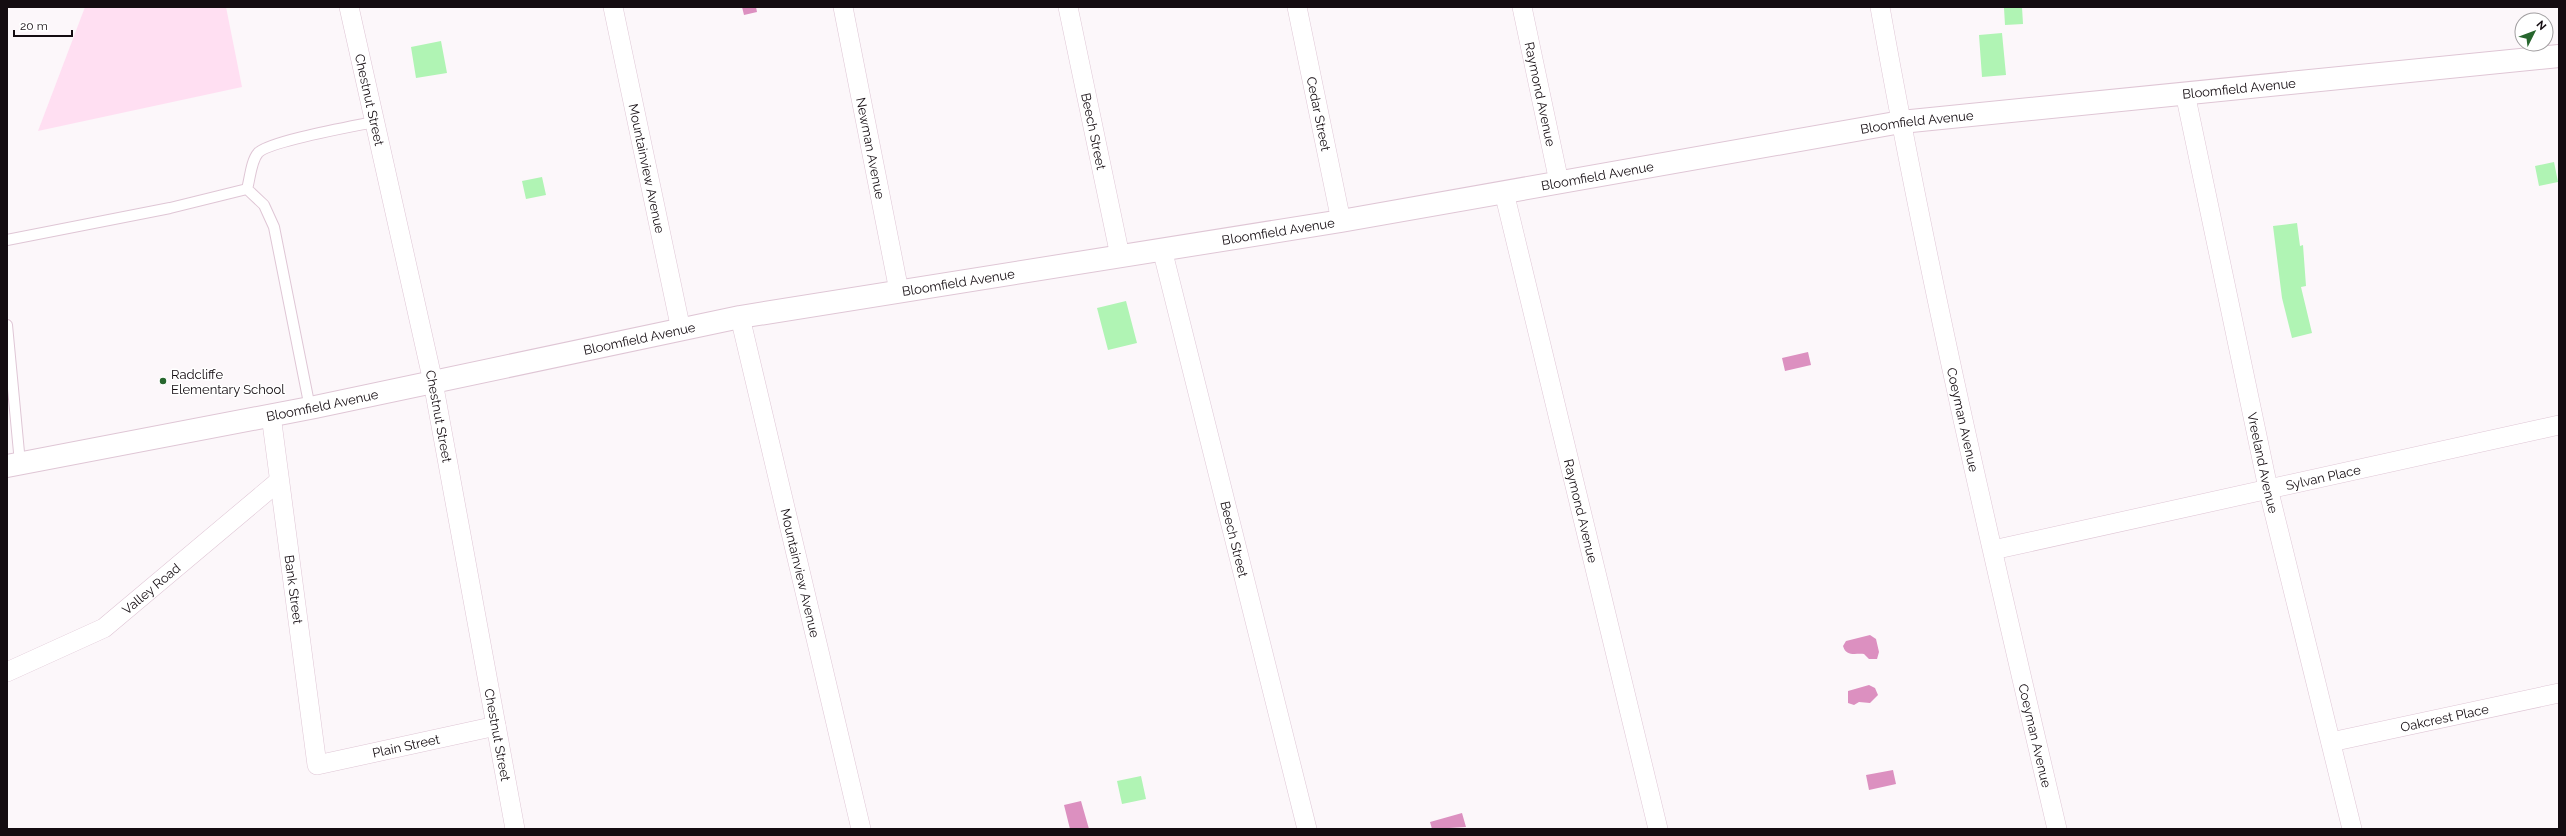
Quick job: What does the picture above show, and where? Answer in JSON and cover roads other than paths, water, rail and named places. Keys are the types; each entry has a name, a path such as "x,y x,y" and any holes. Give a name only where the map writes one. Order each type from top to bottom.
{"street":[{"name":"Chestnut Street","path":"348,7 433,382 515,829"},
{"name":"Mountainview Avenue","path":"613,7 681,330"},
{"name":"Newman Avenue","path":"843,7 898,291"},
{"name":"Beech Street","path":"1068,7 1120,256"},
{"name":"Cedar Street","path":"1297,7 1341,221"},
{"name":"Raymond Avenue","path":"1522,7 1559,182"},
{"name":"Coeyman Avenue","path":"1880,7 1900,122 1993,550 2057,829"},
{"name":"Bloomfield Avenue","path":"14,464 310,408 740,317 1341,221 1900,122 2559,56"},
{"name":"Vreeland Avenue","path":"2185,93 2268,488 2352,829"},
{"name":"Raymond Avenue","path":"1504,192 1658,829"},
{"name":"Beech Street","path":"1162,249 1307,829"},
{"name":"Mountainview Avenue","path":"740,317 861,829"},
{"name":"Bank Street","path":"271,415 317,765"},
{"name":"Sylvan Place","path":"1993,550 2268,488 2559,425"},
{"name":"Valley Road","path":"7,672 104,628 279,481"},
{"name":"Oakcrest Place","path":"2330,742 2559,693"},
{"name":"Plain Street","path":"317,765 496,726"}],"lane":[{"path":"247,189 257,155 262,150 300,138 374,122"},
{"path":"7,240 170,208 247,189"},
{"path":"247,189 264,205 274,228 310,408"},
{"path":"7,325 14,464"}],"place":[{"name":"Radcliffe Elementary School","path":"163,381"}]}
